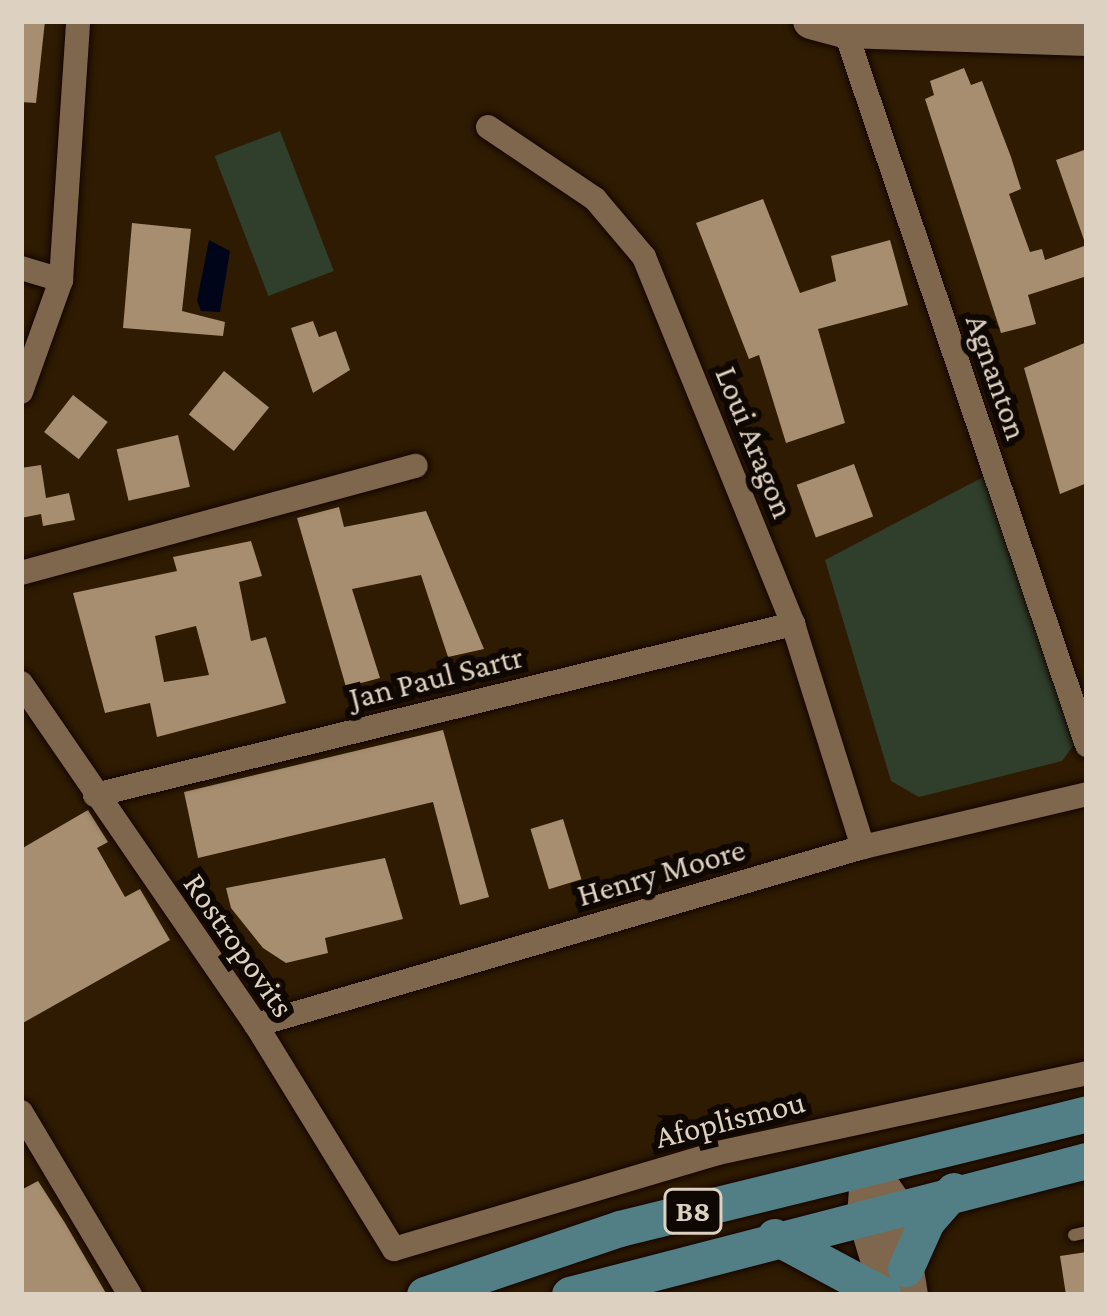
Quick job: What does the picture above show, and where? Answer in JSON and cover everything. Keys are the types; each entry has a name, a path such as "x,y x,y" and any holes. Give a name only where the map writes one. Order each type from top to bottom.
{"main road":[{"name":"B8","path":"424,1295 620,1229 1087,1114"},
{"name":"B8","path":"570,1295 776,1237 1087,1161"},
{"path":"776,1237 897,1288 927,1222 954,1191"}],"street":[{"path":"21,392 61,280 78,21"},
{"path":"828,25 1017,30 1087,38"},
{"name":"Agnanton","path":"828,25 1087,746"},
{"name":"Loui Aragon","path":"488,127 595,199 644,257 793,624 863,847"},
{"path":"21,268 61,280"},
{"path":"21,573 416,466"},
{"name":"Jan Paul Sartr","path":"95,795 793,624"},
{"name":"Rostropovits","path":"21,683 256,1025 394,1249"},
{"name":"Henry Moore","path":"256,1025 863,847 1087,794"},
{"name":"Afoplismou","path":"394,1249 718,1153 1087,1073"},
{"path":"21,1112 130,1295"},
{"path":"869,1168 897,1288"}],"green space":[{"path":"280,131 334,271 268,296 215,156"},
{"path":"987,475 1080,737 1062,761 919,797 891,781 825,560"}],"water":[{"path":"209,240 230,251 220,312 201,311 197,301"}],"building":[{"path":"21,21 45,21 36,103 21,102"},
{"path":"964,68 971,85 982,81 1011,157 1021,189 1009,194 1030,252 1042,249 1045,260 1087,245 1087,276 1028,295 1036,324 1001,333 925,99 934,95 930,81"},
{"path":"1087,149 1087,239 1084,240 1056,160"},
{"path":"763,199 800,293 836,281 831,256 890,240 908,305 818,329 845,423 786,443 759,355 749,359 696,223"},
{"path":"132,223 191,229 182,311 225,322 223,336 123,328"},
{"path":"313,321 319,337 336,331 350,370 313,393 291,328"},
{"path":"1087,342 1087,483 1060,494 1024,368"},
{"path":"224,371 269,408 234,451 189,415"},
{"path":"73,395 108,422 79,459 44,432"},
{"path":"178,435 190,487 129,501 117,449"},
{"path":"854,464 873,517 816,537 797,485"},
{"path":"41,465 46,498 69,493 75,520 43,526 41,514 21,518 21,468"},
{"path":"339,507 344,527 426,511 484,649 448,657 421,575 352,589 380,678 346,687 297,518"},
{"path":"251,541 262,576 239,582 251,641 266,637 286,703 157,737 150,703 105,713 73,593 177,571 173,557","holes":["196,626 209,675 164,682 155,636"]},
{"path":"443,730 489,897 460,905 433,802 198,858 184,792"},
{"path":"88,810 108,842 97,848 125,897 140,889 170,940 21,1024 21,849"},
{"path":"563,819 581,879 549,889 530,829"},
{"path":"385,858 403,919 325,938 328,953 286,963 263,948 231,908 226,888"},
{"path":"38,1181 107,1295 21,1295 21,1190"},
{"path":"1087,1252 1087,1295 1066,1295 1060,1256"}]}
